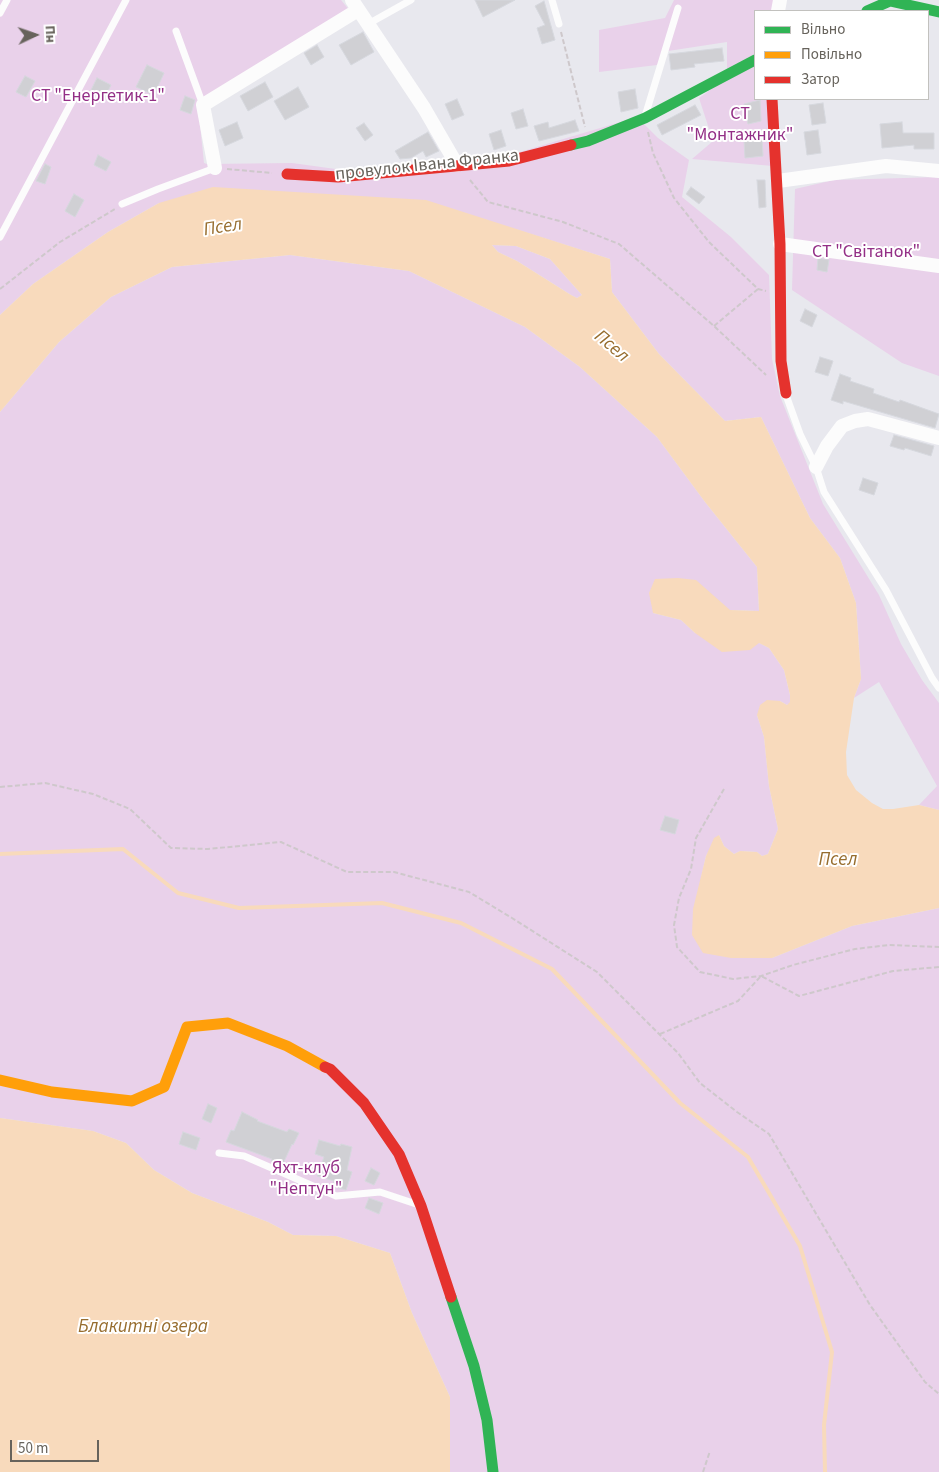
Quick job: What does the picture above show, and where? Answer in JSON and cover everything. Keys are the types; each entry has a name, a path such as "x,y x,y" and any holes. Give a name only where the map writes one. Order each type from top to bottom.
{"street":[{"path":"869,10 890,1 939,12"},
{"path":"215,168 203,105 355,5 424,108 457,165"},
{"name":"провулок Івана Франка","path":"287,174 338,177 509,160 588,141 645,118 754,61"},
{"path":"772,100 778,181 779,295 782,361 786,393"},
{"path":"778,181 886,166 939,171"},
{"path":"780,244 939,266"},
{"path":"816,468 827,446 842,426 855,421 868,419 939,438"},
{"path":"0,1080 52,1092 132,1102 164,1087 188,1027 228,1023 288,1046 330,1069 364,1103 399,1154 421,1206 474,1366 487,1420 493,1472"}],"lane":[{"path":"0,13 7,0"},
{"path":"0,237 126,0"},
{"path":"368,24 411,0"},
{"path":"552,0 559,24"},
{"path":"645,118 678,8"},
{"path":"176,31 203,105"},
{"path":"122,204 215,168"},
{"path":"786,393 800,434 816,468 824,492 886,590 939,688"},
{"path":"219,1153 244,1156 336,1196 380,1192 421,1206"}],"path":[{"path":"559,24 588,141"},
{"path":"645,118 652,153 674,198 709,242 758,289 779,295"},
{"path":"457,165 488,202 563,222 619,244 714,326 786,393"},
{"path":"215,168 287,174"},
{"path":"0,289 60,242 122,204"},
{"path":"714,326 758,289"},
{"path":"0,787 46,783 93,794 130,809 170,848 208,848 281,842 347,872 394,872 469,892 597,972 678,1053 700,1083 736,1112 769,1134 870,1305 926,1382 939,1394"},
{"path":"724,789 696,838 691,870 679,898 674,925 678,947 700,972 733,979 761,976 855,949 889,945 938,947"},
{"path":"761,976 799,996 893,971 939,967"},
{"path":"660,1034 738,1001 761,976"},
{"path":"703,1472 710,1451"}],"green space":[{"name":"СТ \"Енергетик-1\"","path":"0,0 341,0 350,11 198,106 204,163 207,164 292,163 343,170 493,160 637,117 658,138 689,160 682,197 731,237 769,275 772,359 780,396 823,504 879,595 901,644 922,680 939,703 939,810 919,805 937,786 879,682 854,698 861,679 856,603 840,558 810,518 761,417 725,421 659,354 612,292 610,259 515,229 159,203 108,232 33,284 0,315"},
{"name":"СТ \"Монтажник\"","path":"674,0 775,0 773,10 754,10 754,100 769,100 773,166 692,159 713,141 699,98 727,78 727,42 668,51 657,65 599,72 599,30 665,18"},
{"name":"СТ \"Світанок\"","path":"939,177 939,376 902,363 792,290 795,189 834,180"},
{"path":"492,245 516,246 550,259 582,295 577,298 571,295 517,261 498,252"},
{"name":"Яхт-клуб \"Нептун\"","path":"290,255 409,271 525,327 580,367 657,437 705,502 757,567 759,611 730,610 653,613 681,620 695,633 759,643 769,648 784,670 790,703 787,705 780,701 757,715 764,737 769,786 778,829 768,854 762,856 757,852 740,851 734,854 724,846 719,835 706,856 701,878 772,958 852,926 939,908 939,1472 450,1472 450,1397 412,1313 390,1253 336,1236 293,1235 268,1222 192,1193 154,1170 126,1143 93,1131 0,1118 0,412 59,342 111,297 172,267"}],"water":[{"name":"Псел","path":"213,187 426,200 610,259 612,292 659,354 725,421 761,417 810,518 840,558 856,603 861,679 854,698 846,752 847,775 856,790 883,809 919,805 939,810 939,908 852,926 772,958 731,958 703,953 692,935 693,909 706,856 714,838 719,835 724,846 734,854 740,851 757,852 762,856 768,854 778,829 769,786 764,737 757,715 760,705 767,700 780,701 787,705 790,702 790,695 784,670 769,648 759,643 750,650 722,652 695,633 681,620 653,613 649,593 655,579 678,578 696,580 730,610 759,611 757,567 705,502 657,437 580,367 525,327 409,271 290,255 172,267 111,297 59,342 0,412 0,315 33,284 108,232 159,203","holes":["492,245 516,246 550,259 582,295 577,298 571,295 517,261 498,252"]},
{"name":"Блакитні озера","path":"0,1118 93,1131 126,1143 154,1170 192,1193 268,1222 293,1235 336,1236 390,1253 412,1313 450,1397 450,1472 0,1472"}],"building":[{"path":"475,0 515,0 483,17"},
{"path":"544,1 555,40 542,44 537,28 545,25 535,6"},
{"path":"363,32 374,52 351,65 339,45"},
{"path":"317,45 324,57 311,65 304,53"},
{"path":"722,48 724,61 694,64 695,67 671,70 669,54"},
{"path":"147,65 164,73 154,95 136,87"},
{"path":"25,76 35,81 26,97 16,92"},
{"path":"97,78 111,85 104,99 90,92"},
{"path":"265,82 273,97 248,111 240,96"},
{"path":"298,87 309,107 285,120 274,101"},
{"path":"635,89 638,108 621,112 618,92"},
{"path":"185,96 195,100 191,114 180,110"},
{"path":"457,99 464,115 452,120 445,104"},
{"path":"760,100 761,121 748,124 744,104"},
{"path":"823,103 826,123 812,125 809,105"},
{"path":"695,105 701,115 662,135 657,125"},
{"path":"523,109 528,126 516,129 511,113"},
{"path":"575,120 579,131 539,141 534,126 548,122 549,128"},
{"path":"237,122 243,138 225,146 219,130"},
{"path":"902,122 903,133 934,133 934,149 914,149 914,145 882,148 880,124"},
{"path":"364,123 373,135 365,141 356,128"},
{"path":"501,130 506,146 494,150 489,134"},
{"path":"818,130 821,153 807,155 804,132"},
{"path":"428,132 439,151 426,157 423,151 411,158 400,159 395,151"},
{"path":"762,139 763,156 745,158 744,140"},
{"path":"98,155 111,162 106,171 94,165"},
{"path":"45,164 51,167 45,184 36,181"},
{"path":"757,180 765,180 766,207 759,208"},
{"path":"691,187 705,197 699,204 686,194"},
{"path":"74,194 84,200 75,217 65,211"},
{"path":"818,258 829,260 827,272 817,270"},
{"path":"805,309 817,315 812,327 800,321"},
{"path":"820,357 833,361 828,376 815,372"},
{"path":"840,374 851,378 850,381 874,389 873,393 899,402 900,400 939,414 935,428 843,401 843,404 831,400"},
{"path":"894,435 934,446 931,456 905,448 904,450 890,446"},
{"path":"863,478 878,483 874,495 859,490"},
{"path":"665,816 679,820 675,834 660,830"},
{"path":"208,1104 217,1108 211,1123 202,1119"},
{"path":"242,1112 257,1121 287,1132 289,1129 299,1133 282,1166 271,1161 272,1159 226,1142 231,1130 234,1131"},
{"path":"183,1132 200,1138 196,1150 179,1144"},
{"path":"319,1140 340,1146 341,1144 352,1147 347,1170 352,1172 346,1190 332,1186 334,1181 317,1176 324,1157 315,1154"},
{"path":"371,1168 380,1173 374,1185 365,1181"},
{"path":"369,1198 383,1203 379,1214 365,1208"}],"waterway":[{"path":"0,854 123,849 178,893 239,908 382,903 461,923 552,969 680,1103 748,1157 800,1246 832,1352 824,1425 825,1472"}],"traffic: fast":[{"path":"869,10 890,1 939,12"},
{"path":"571,145 588,141 645,118 754,61"},
{"path":"451,1297 474,1366 487,1420 493,1472"}],"traffic: slow":[{"path":"0,1080 52,1092 132,1101 164,1087 187,1027 228,1023 287,1046 325,1067"}],"traffic: jam":[{"path":"772,100 780,244 781,361 786,393"},
{"path":"287,174 338,177 509,161 571,145"},
{"path":"325,1067 330,1069 364,1103 399,1154 421,1206 451,1297"}]}
